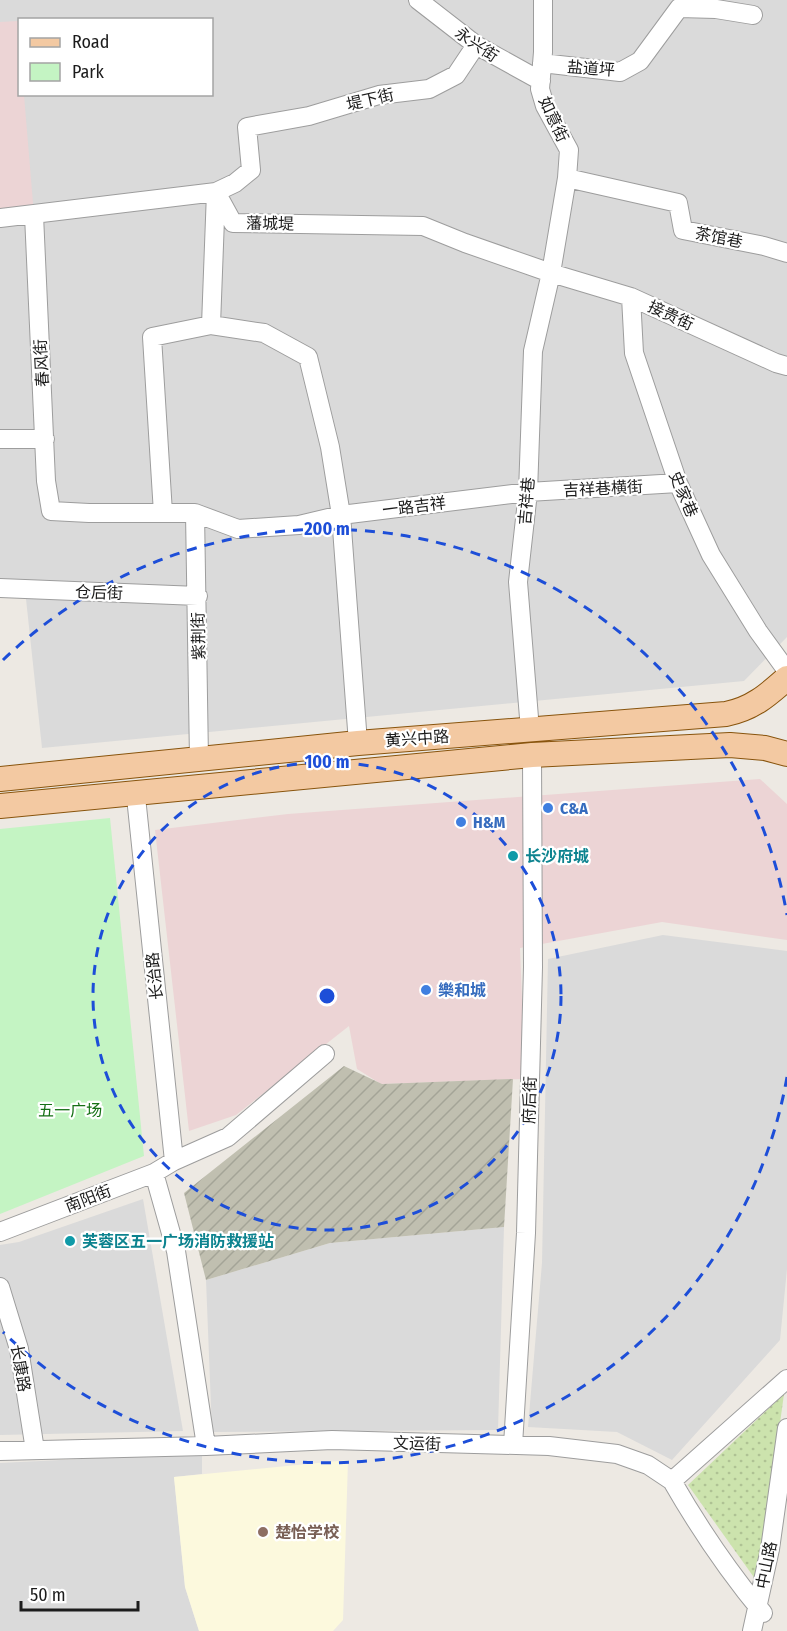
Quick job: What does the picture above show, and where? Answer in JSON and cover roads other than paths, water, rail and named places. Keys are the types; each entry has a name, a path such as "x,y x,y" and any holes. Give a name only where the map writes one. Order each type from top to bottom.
{"main road":[{"name":"黄兴中路","path":"0,779 358,743 726,714 741,712 756,704 787,678"},
{"name":"黄兴中路","path":"0,806 532,755 730,746 752,746 787,754"}],"street":[{"name":"永兴街","path":"418,0 476,45 541,72"},
{"name":"如意街","path":"543,0 540,90 545,106 569,150 567,178 551,273"},
{"name":"盐道坪","path":"541,72 620,72 640,61 679,8 716,9 753,15"},
{"name":"堤下街","path":"216,192 236,183 251,170 247,127 309,116 379,95 429,88 456,75 476,45"},
{"name":"茶馆巷","path":"567,178 678,203 683,230 764,246 787,254"},
{"path":"0,218 216,192 211,325"},
{"name":"藩城堤","path":"216,192 233,223 423,226 551,273"},
{"name":"春风街","path":"34,215 46,481 51,511"},
{"name":"接贵街","path":"551,273 631,297 787,366"},
{"name":"吉祥巷","path":"530,730 518,582 528,492 533,351 551,273"},
{"name":"史家巷","path":"631,297 633,354 678,483 711,555 758,631 787,671"},
{"path":"163,513 152,337 211,325 264,333 308,357 330,447 341,515 358,743"},
{"path":"0,439 45,439"},
{"name":"吉祥巷横街","path":"528,492 678,483"},
{"name":"一路吉祥","path":"51,511 195,513 238,529 299,525 341,515 528,492"},
{"name":"紫荆街","path":"195,513 199,759"},
{"name":"仓后街","path":"0,588 198,596"},
{"name":"府后街","path":"513,1446 526,1233 532,991 532,755"},
{"name":"长治路","path":"130,794 136,797 174,1161"},
{"name":"南阳街","path":"0,1232 154,1173 174,1161 228,1137 325,1054"},
{"path":"154,1173 176,1251 206,1446"},
{"name":"长康路","path":"0,1287 19,1349 34,1450"},
{"path":"762,1618 694,1520 672,1481 787,1379"},
{"name":"中山路","path":"762,1618 787,1428"},
{"name":"文运街","path":"0,1451 206,1446 332,1440 549,1446 617,1454 648,1465 672,1481"},
{"name":"中山路","path":"752,1631 762,1618 787,1502"}],"place":[{"name":"C&A","path":"548,808"},
{"name":"H&M","path":"461,822"},
{"name":"长沙府城","path":"513,856"},
{"name":"樂和城","path":"426,990"},
{"name":"芙蓉区五一广场消防救援站","path":"70,1241"},
{"name":"楚怡学校","path":"263,1532"}],"park label":[{"name":"五一广场","path":"70,1110"}]}
